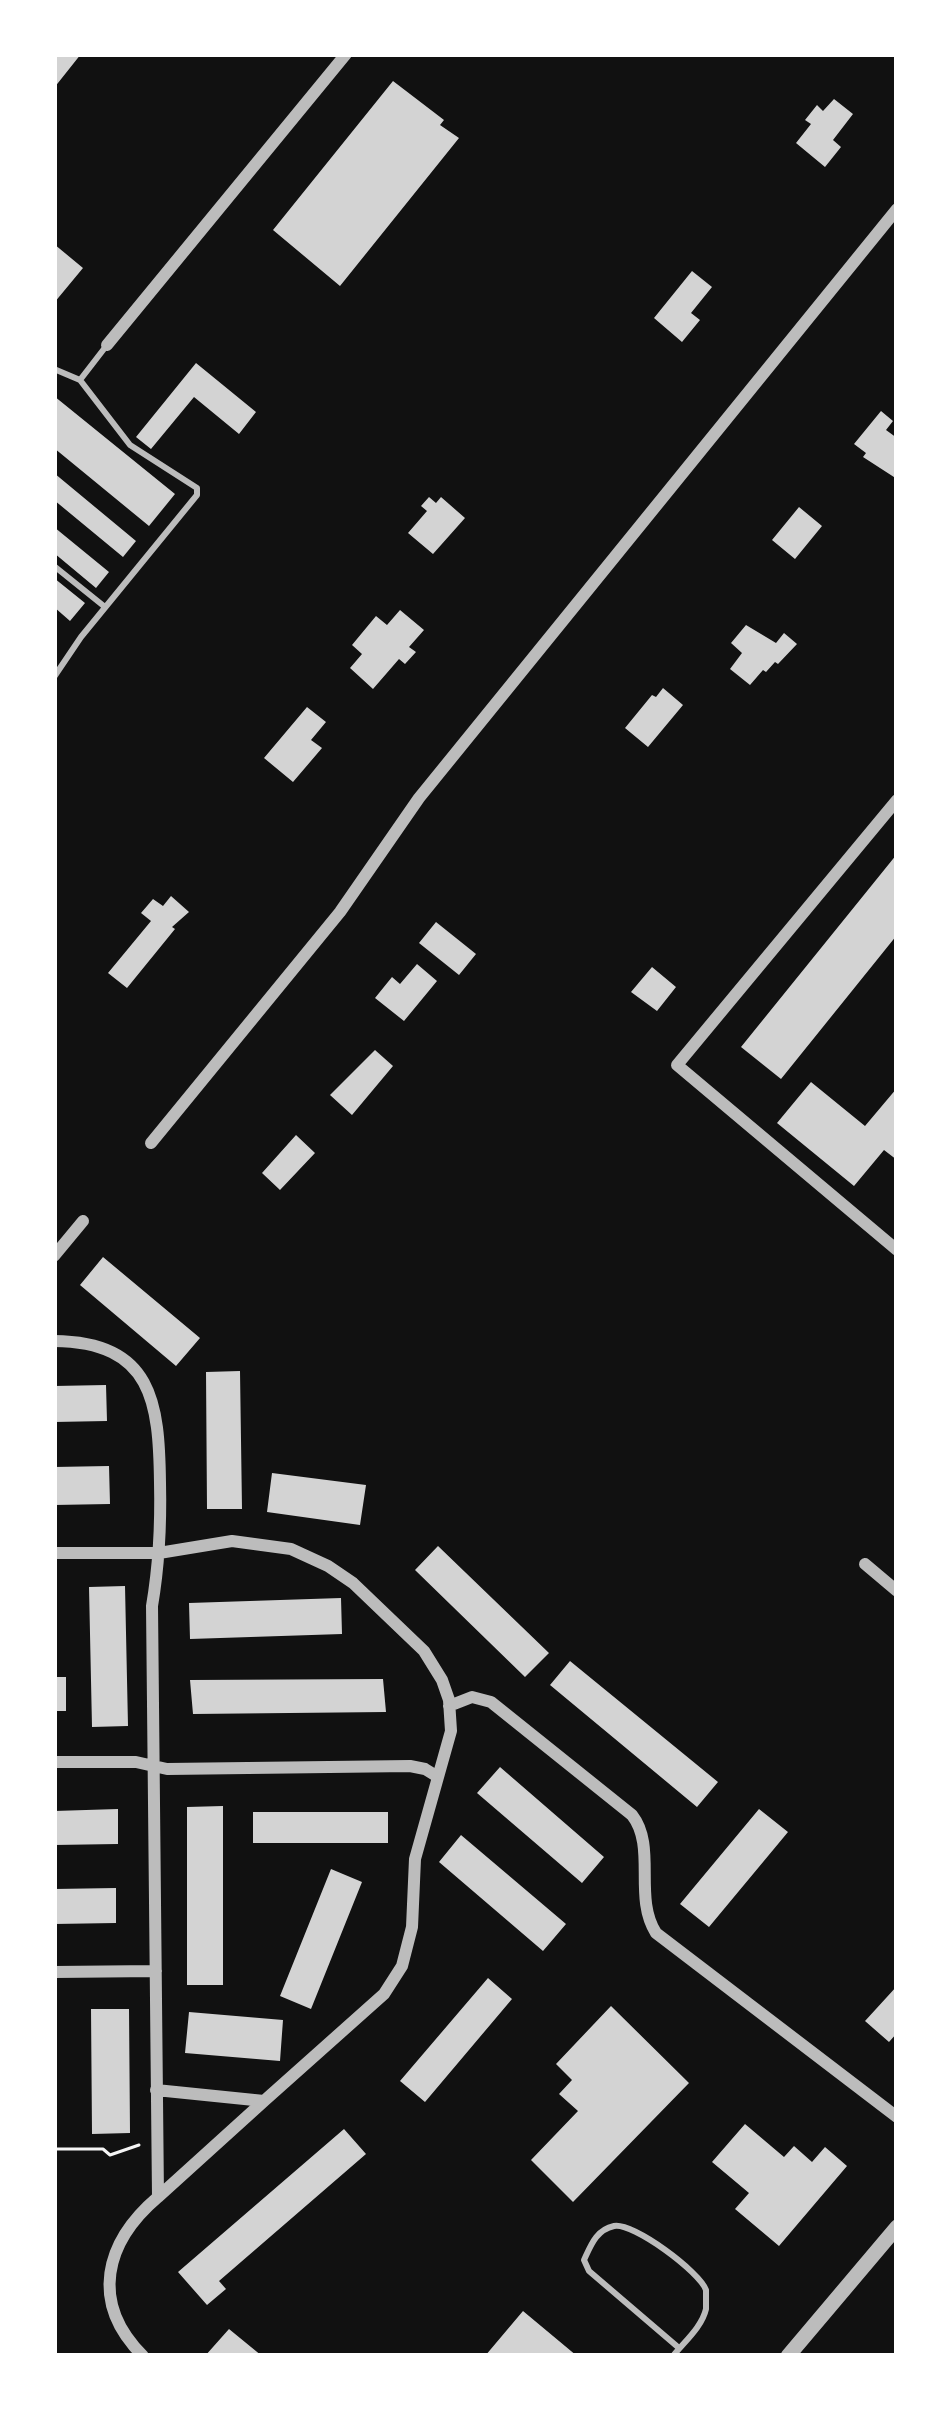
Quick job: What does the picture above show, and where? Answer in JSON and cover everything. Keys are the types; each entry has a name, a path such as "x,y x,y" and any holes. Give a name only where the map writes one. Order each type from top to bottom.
{"street":[{"path":"107,345 346,54"},
{"path":"151,1143 340,912 419,798 897,208"},
{"path":"897,800 677,1065 897,1250"},
{"path":"54,1256 83,1221"},
{"path":"54,1341 88,1344 116,1354 152,1396 159,1424 160,1552 152,1606 158,2197"},
{"path":"54,1553 160,1552 232,1540 272,1544 310,1556 353,1583 424,1651 439,1673 449,1706 448,1747 415,1859 410,1942 402,1966 384,1994 129,2223 111,2268 116,2317 142,2356"},
{"path":"865,1564 897,1591"},
{"path":"449,1706 472,1696 491,1702 632,1815 641,1833 644,1905 656,1933 897,2117"},
{"path":"54,1762 136,1762 167,1769 410,1766 438,1777"},
{"path":"54,1972 156,1971"},
{"path":"156,2090 264,2101"},
{"path":"788,2356 897,2227"}],"lane":[{"path":"80,380 107,345"},
{"path":"54,369 80,380 130,445 196,488 197,495 54,677"},
{"path":"54,566 105,607"},
{"path":"673,2356 699,2324 707,2307 706,2289 695,2275 626,2226 611,2226 595,2237 584,2260 589,2271 679,2348"}],"path":[{"path":"54,2149 103,2149 110,2155 157,2139"}],"building":[{"path":"54,54 81,54 54,88"},
{"path":"393,81 444,120 440,125 459,138 340,286 273,230"},
{"path":"834,99 853,114 833,140 841,147 825,167 796,143 811,124 805,120 817,105 823,111"},
{"path":"54,244 83,268 54,303"},
{"path":"692,271 712,287 691,313 700,320 682,342 654,318"},
{"path":"196,363 256,412 239,434 194,397 151,449 136,437"},
{"path":"54,396 175,494 149,526 54,448"},
{"path":"881,411 893,421 886,430 897,438 897,479 863,457 866,453 854,444"},
{"path":"54,473 136,541 123,557 54,500"},
{"path":"429,497 436,503 441,497 465,518 433,554 408,533 427,511 421,506"},
{"path":"799,507 822,526 795,559 772,540"},
{"path":"54,527 109,572 96,588 54,553"},
{"path":"54,578 85,603 70,621 54,607"},
{"path":"400,610 424,630 409,647 416,652 405,664 399,659 373,689 350,668 362,654 352,645 376,616 387,625"},
{"path":"746,625 776,643 784,633 797,644 750,685 730,669 742,653 731,643"},
{"path":"663,688 683,705 648,747 625,728"},
{"path":"307,707 326,722 311,740 322,748 293,782 264,758"},
{"path":"897,854 897,935 781,1079 741,1047"},
{"path":"171,896 189,912 172,927 175,929 127,988 108,973 151,921 141,913 153,899 163,906"},
{"path":"436,922 476,954 459,975 419,943"},
{"path":"417,964 437,981 404,1021 375,998 392,977 400,984"},
{"path":"652,967 676,987 657,1011 631,992"},
{"path":"375,1050 393,1066 352,1115 330,1095"},
{"path":"811,1082 865,1126 897,1088 897,1160 884,1150 854,1186 777,1123"},
{"path":"296,1135 315,1153 280,1190 262,1173"},
{"path":"103,1257 200,1338 176,1366 80,1285"},
{"path":"240,1371 242,1509 207,1509 206,1372"},
{"path":"106,1385 107,1421 54,1422 54,1386"},
{"path":"109,1466 110,1504 54,1505 54,1467"},
{"path":"272,1473 366,1485 360,1525 267,1512"},
{"path":"438,1546 549,1653 525,1677 415,1570"},
{"path":"125,1586 128,1726 92,1727 89,1587"},
{"path":"341,1598 342,1634 190,1639 189,1603"},
{"path":"570,1661 718,1782 697,1807 550,1685"},
{"path":"54,1677 66,1677 66,1711 54,1711"},
{"path":"383,1679 386,1712 193,1714 190,1680"},
{"path":"500,1767 604,1857 582,1883 477,1793"},
{"path":"223,1806 223,1985 187,1985 187,1807"},
{"path":"118,1809 118,1844 54,1845 54,1811"},
{"path":"759,1809 788,1832 709,1927 680,1904"},
{"path":"253,1812 388,1812 388,1843 253,1843"},
{"path":"461,1835 566,1924 543,1951 439,1862"},
{"path":"331,1869 362,1882 311,2009 280,1996"},
{"path":"116,1888 116,1923 54,1924 54,1889"},
{"path":"488,1978 512,1999 425,2102 400,2081"},
{"path":"897,1986 897,2033 889,2042 865,2021"},
{"path":"611,2006 689,2083 573,2202 531,2160 578,2111 559,2094 572,2080 556,2064"},
{"path":"91,2009 129,2009 130,2133 92,2134"},
{"path":"189,2012 283,2020 280,2061 185,2053"},
{"path":"745,2124 784,2157 794,2146 812,2162 825,2147 847,2166 779,2246 735,2209 749,2193 712,2162"},
{"path":"344,2129 366,2154 219,2281 226,2289 207,2305 178,2272"},
{"path":"523,2311 577,2356 485,2356"},
{"path":"229,2329 262,2356 205,2356"}]}
